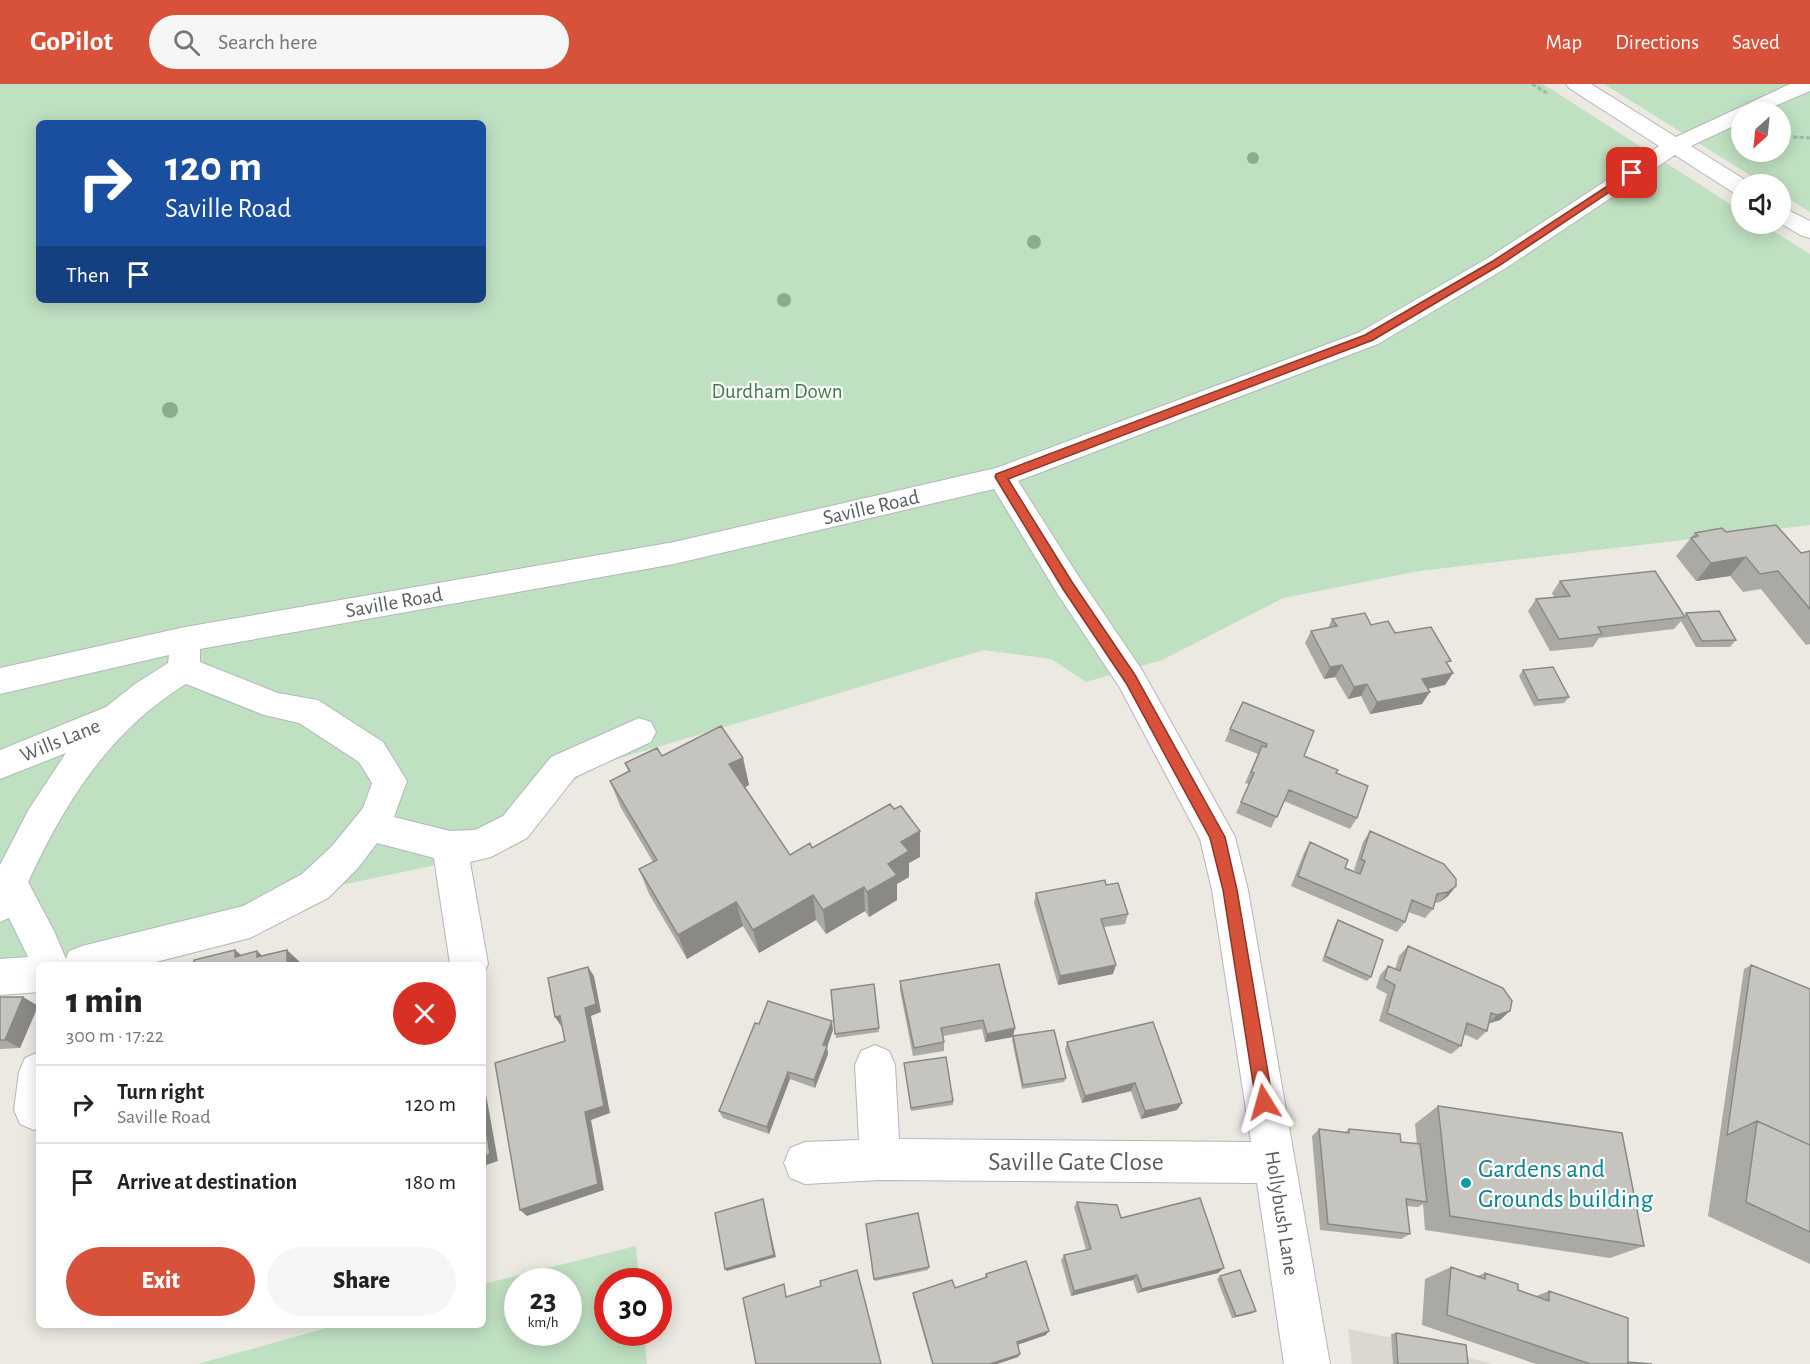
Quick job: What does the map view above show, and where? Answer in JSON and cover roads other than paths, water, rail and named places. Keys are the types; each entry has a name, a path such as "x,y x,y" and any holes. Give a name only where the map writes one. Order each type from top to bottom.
{"street":[{"path":"1576,84 1731,181"},
{"name":"Saville Road","path":"1768,102 1808,84"},
{"name":"Saville Road","path":"0,681 184,654 674,553 1000,477 1369,338 1497,263 1674,146 1731,119"},
{"path":"1791,220 1810,231"},
{"name":"Hollybush Lane","path":"1000,477 1131,679 1217,837 1240,948 1307,1364"},
{"path":"48,962 41,943 5,894 51,800 85,752 184,654 276,706 306,710 371,752 390,781 382,806 319,897 250,921 90,962"},
{"name":"Wills Lane","path":"0,765 119,716"},
{"path":"370,826 450,847 479,846 515,827 563,767 639,732"},
{"path":"450,847 469,962"},
{"path":"0,977 36,974"},
{"path":"874,1065 880,1159"},
{"path":"34,1110 36,1095"},
{"name":"Saville Gate Close","path":"805,1163 880,1159 1273,1163"}],"place":[{"name":"Gardens and Grounds building","path":"1466,1183"}],"park label":[{"name":"Durdham Down","path":"777,391"}]}
